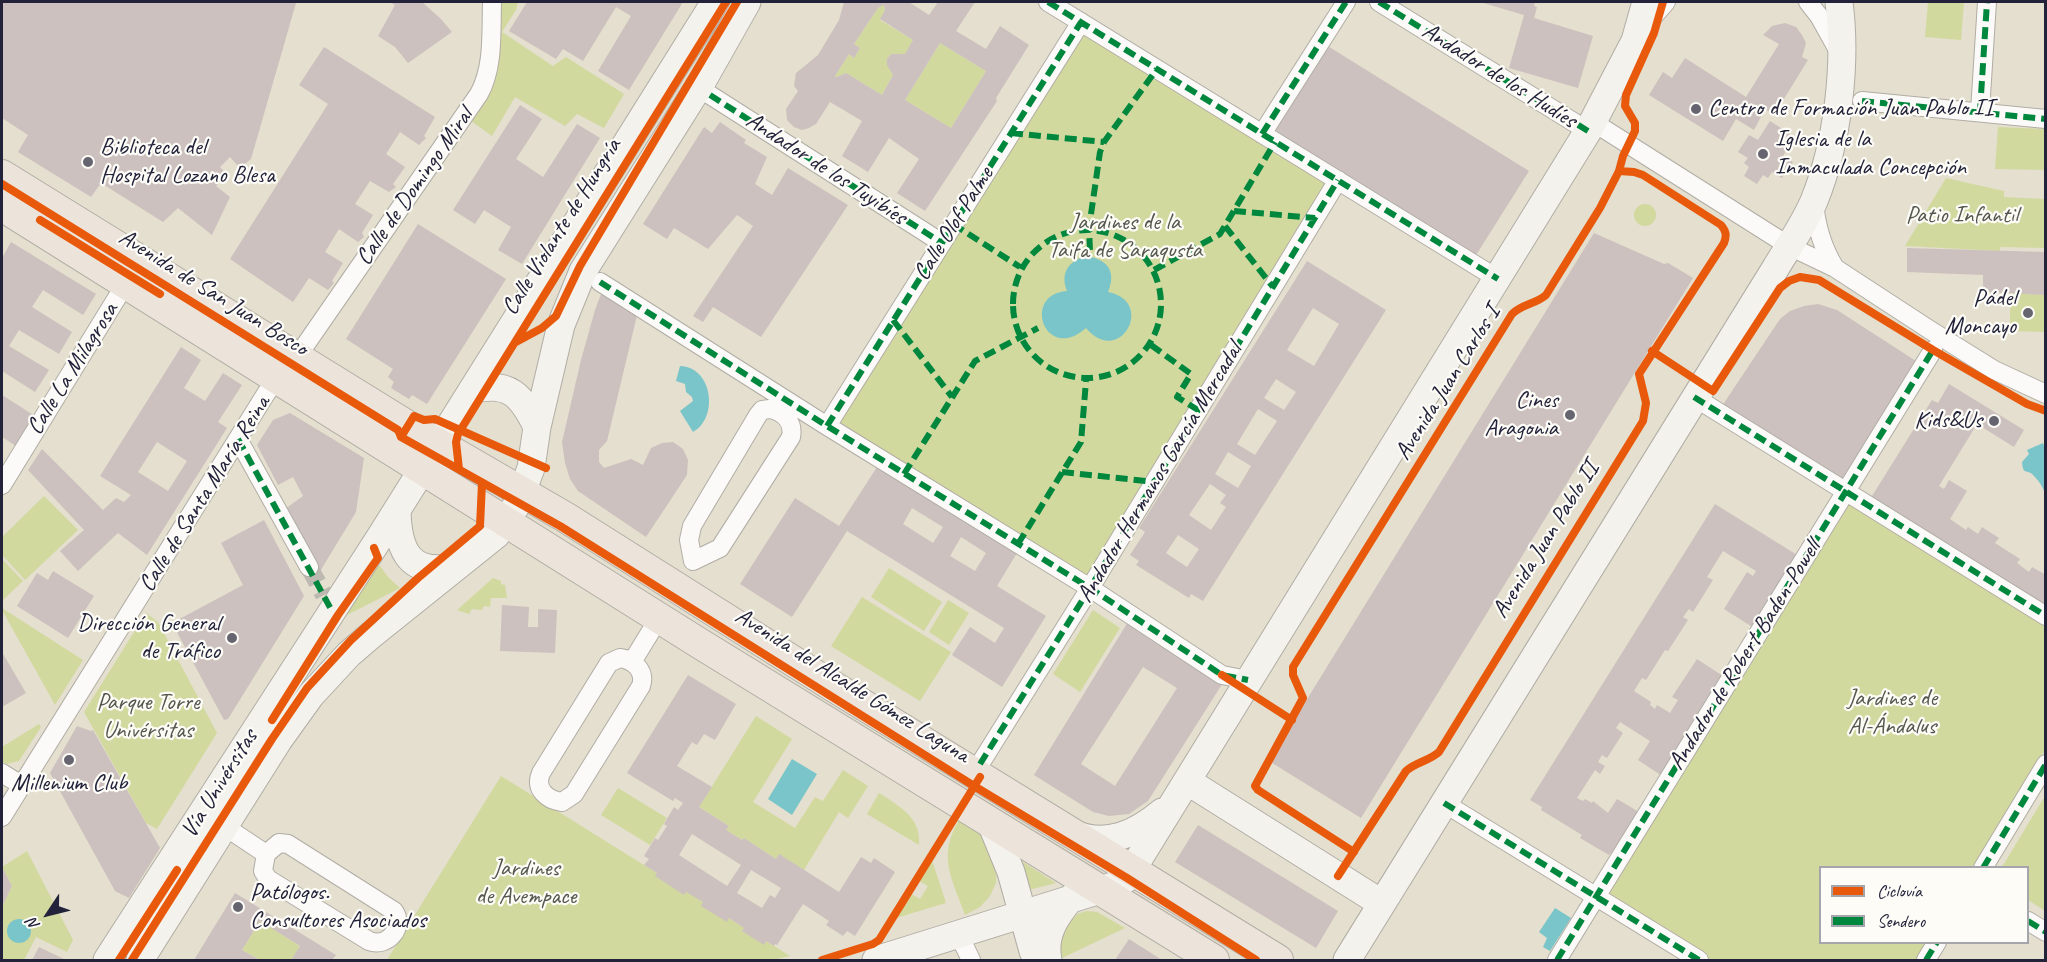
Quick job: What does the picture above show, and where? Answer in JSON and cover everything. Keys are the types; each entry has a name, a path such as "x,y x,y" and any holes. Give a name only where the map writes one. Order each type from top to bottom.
{"main road":[{"name":"Avenida de San Juan Bosco","path":"2,175 288,368 430,455"},
{"name":"Avenida de San Juan Bosco","path":"2,206 126,283 288,368"},
{"name":"Avenida del Alcalde Gómez Laguna","path":"430,455 516,506 659,618 992,823 1084,894 1131,909 1214,960"},
{"name":"Avenida del Alcalde Gómez Laguna","path":"516,506 566,517 831,685 1071,833 1129,874 1278,960"}],"street":[{"name":"Calle de Domingo Miral","path":"288,368 479,94 484,85 491,54 492,2"},
{"name":"Calle Violante de Hungría","path":"430,455 715,2"},
{"name":"Calle Violante de Hungría","path":"516,506 532,462 537,427 561,325 583,271 703,80 747,2"},
{"path":"1048,2 1498,279"},
{"path":"1262,134 1346,2"},
{"name":"Andador de los Hudíes","path":"1379,2 1591,126 1789,246 1835,268 1994,370 2046,394"},
{"name":"Avenida Juan Carlos I","path":"1635,41 1646,2"},
{"name":"Avenida Juan Carlos I","path":"1129,874 1591,126 1635,41 1651,17 1666,2"},
{"path":"1808,2 1819,16 1842,59"},
{"path":"1347,960 1789,246 1814,201 1832,135 1841,84 1839,2"},
{"path":"1980,111 1987,2"},
{"name":"Calle Olof Palme","path":"827,426 1081,22"},
{"name":"Andador de los Tuyibíes","path":"710,95 942,243"},
{"path":"1862,101 2046,119"},
{"name":"Andador Hermanos García Mercadal","path":"980,764 1338,180"},
{"path":"1814,201 1818,230 1828,257 1835,268"},
{"path":"600,282 827,426 1090,588 1222,675 1248,680"},
{"name":"Calle La Milagrosa","path":"2,485 126,283"},
{"name":"Andador de Robert Baden-Powell","path":"1557,960 1933,350"},
{"name":"Calle de Santa María Reina","path":"2,817 267,392 288,368"},
{"path":"472,390 488,386 509,390 518,395 537,427"},
{"path":"1694,397 2046,616"},
{"path":"770,408 780,412 792,425 791,437 720,548 693,561 689,540 692,525 762,410 770,408"},
{"path":"238,439 309,567"},
{"name":"Vía Univérsitas","path":"107,960 153,893 328,603 397,510 430,455"},
{"name":"Vía Univérsitas","path":"140,960 295,716 329,674 370,636 489,541 516,506"},
{"path":"397,510 400,536 409,557 415,563 428,570 455,567"},
{"path":"632,662 659,618"},
{"path":"620,658 632,662 640,669 642,675 641,686 635,696 574,794 562,802 549,798 541,792 538,785 541,774 609,663 620,658"},
{"path":"1984,866 2046,764"},
{"path":"2,773 21,785"},
{"path":"1181,791 1382,903"},
{"name":"Avenida del Alcalde Gómez Laguna","path":"1071,833 1084,838 1096,839 1122,837 1140,829 1181,791"},
{"path":"1444,802 1699,960"},
{"path":"992,823 1011,872 1037,960"},
{"path":"224,826 266,854"},
{"path":"279,843 288,843 394,910 399,919 398,924 387,940 382,943 369,941 268,879 263,871 266,854 279,843"},
{"path":"985,926 1001,892 1007,866"},
{"path":"876,960 1116,885 1129,874"},
{"path":"1129,874 1131,909"},
{"path":"1048,960 1047,947 1051,927 1084,894"},
{"path":"2029,922 2046,932"},
{"path":"959,935 971,960"},
{"path":"1926,960 1936,944"}],"green space":[{"path":"496,2 518,2 516,10 502,32 553,66 566,57 624,94 604,128 577,114 565,126 515,97 492,136 471,121"},
{"path":"1928,2 1964,2 1961,40 1925,37"},
{"path":"884,5 885,10 880,20 913,40 905,54 891,54 887,59 893,75 882,95 846,73 835,76 849,54 854,58 860,48 854,44 878,8"},
{"name":"Jardines de la Taifa de Saraqusta","path":"1080,31 1329,186 1087,576 838,422"},
{"path":"940,43 986,71 951,128 905,100"},
{"path":"1998,127 2045,129 2045,170 1995,169"},
{"name":"Patio Infantil","path":"1946,178 2004,191 2004,197 2045,199 2045,248 2000,247 2000,251 1905,246"},
{"path":"1645,204 1653,207 1656,215 1653,223 1645,226 1637,223 1634,215 1637,207"},
{"name":"Pádel Moncayo","path":"2010,293 2045,295 2045,332 2010,331"},
{"path":"44,496 78,530 25,580 2,555 2,537"},
{"name":"Jardines de Al-Ándalus","path":"1845,502 2045,626 2045,750 1976,866 1819,866 1819,944 1928,944 1918,960 1712,960 1605,894"},
{"path":"2,559 23,581 2,601"},
{"path":"377,565 400,588 343,617"},
{"path":"889,568 942,602 924,631 871,597"},
{"path":"493,578 505,585 507,598 491,598 490,607 484,606 482,610 472,609 469,614 457,610"},
{"path":"862,597 951,652 920,701 831,646"},
{"path":"948,600 969,613 949,645 929,632"},
{"path":"2,608 83,660 55,705 2,610"},
{"path":"1093,610 1120,628 1080,692 1053,674"},
{"name":"Parque Torre Univérsitas","path":"146,613 158,622 217,733 157,829 146,823 84,712"},
{"path":"756,716 792,739 753,802 795,828 815,797 823,801 843,770 868,786 848,818 839,812 804,870 779,855 776,859 744,838 742,840 726,830 729,826 699,807"},
{"path":"39,724 41,727 19,761 6,764 2,761 2,747"},
{"name":"Jardines de Avempace","path":"501,776 790,956 773,960 387,960"},
{"path":"618,788 667,818 650,845 601,815"},
{"path":"879,793 901,808 913,820 917,827 919,845 867,814"},
{"path":"2045,796 2045,911 2029,901 2029,866 2003,866"},
{"path":"959,820 983,834 997,868 996,883 990,896 980,907 965,915 949,868 948,857 952,833"},
{"path":"27,851 73,940 67,952 36,937 24,960 2,960 2,907 12,886 2,867"},
{"path":"1015,857 1056,883 1025,891"},
{"path":"932,860 946,903 896,918 911,894 920,899 928,886 919,881"},
{"path":"1087,911 1097,912 1125,928 1062,958 1060,942 1064,928 1073,917"},
{"path":"260,921 300,946 291,960 260,960 242,950"}],"water":[{"path":"1086,256 1105,263 1111,272 1108,292 1122,298 1130,307 1131,318 1128,329 1120,337 1110,341 1098,338 1086,328 1072,337 1059,338 1050,333 1044,324 1042,314 1045,303 1053,295 1067,291 1064,279 1067,269 1074,261"},
{"path":"680,366 700,375 709,394 707,416 693,432 680,411 693,401 686,392 685,384 676,381"},
{"path":"2043,443 2045,493 2036,478 2023,469 2022,462 2029,454 2027,450"},
{"path":"792,759 817,774 792,815 768,799"},
{"path":"1555,908 1571,918 1550,951 1543,947 1547,938 1539,932"},
{"path":"19,919 28,922 31,931 28,940 19,943 10,940 7,931 10,922"}],"building":[{"path":"2,2 296,3 251,159 240,168 230,157 220,167 228,176 216,186 230,197 212,235 178,208 163,222 101,183 91,197 18,152 28,135 2,118"},
{"path":"390,2 422,2 452,32 408,63 395,47 378,36 395,5"},
{"path":"527,2 683,2 629,90 598,71 631,16 616,7 583,61 563,49 556,59 509,31"},
{"path":"844,2 909,2 929,15 938,2 975,2 956,31 986,49 1000,26 1029,45 996,98 997,101 925,211 897,193 919,159 889,138 868,172 842,156 862,121 830,102 816,124 809,128 802,130 794,127 787,120 786,109 798,91 794,86 796,73 818,55 839,20","holes":["884,5 885,10 880,19 913,40 905,54 891,54 887,59 887,65 893,75 882,95 846,73 835,76 849,54 854,58 860,48 854,44 878,8","940,43 986,71 951,128 905,100"]},
{"path":"1480,2 1535,2 1534,6 1537,7 1534,18 1593,36 1578,88 1509,68 1524,15"},
{"path":"1785,23 1796,27 1802,35 1806,43 1802,57 1808,60 1774,115 1765,109 1754,130 1736,119 1723,141 1649,95 1663,72 1672,78 1685,58 1746,97 1779,44 1763,35 1772,26"},
{"path":"1326,45 1529,171 1473,260 1271,134"},
{"path":"324,47 435,117 424,136 426,138 419,145 400,132 386,154 405,167 393,184 396,187 389,192 370,181 355,204 373,215 362,233 364,237 358,242 339,229 325,252 343,263 332,281 334,283 328,290 309,278 293,302 230,259 328,104 299,85"},
{"path":"520,105 542,119 516,159 543,177 577,124 600,138 522,264 498,250 511,227 484,210 475,224 453,210"},
{"name":"Iglesia de la Inmaculada Concepción","path":"1770,121 1795,137 1783,156 1793,162 1782,178 1772,172 1768,178 1763,175 1757,184 1744,176 1749,167 1744,163 1748,158 1738,152 1749,135 1758,140"},
{"path":"720,122 746,140 744,143 767,157 755,184 772,195 788,168 848,205 761,337 713,307 703,322 693,316 753,226 737,215 708,249 674,228 667,239 643,224 704,127 712,133"},
{"path":"418,224 506,279 427,404 412,395 409,399 391,388 394,382 388,377 393,369 346,339"},
{"path":"1594,233 1664,264 1668,263 1693,278 1361,818 1269,761"},
{"path":"11,242 96,294 83,315 43,290 32,307 72,332 59,354 19,330 9,346 49,370 35,392 2,371 2,258"},
{"path":"1907,248 2046,252 2046,295 1983,292 1983,275 1907,272"},
{"path":"1307,261 1386,310 1203,601 1191,594 1189,598 1136,565 1139,561 1130,555 1145,532 1139,528","holes":["1313,308 1339,324 1314,366 1287,350","1276,379 1296,392 1284,410 1264,398","1258,409 1277,421 1255,455 1237,444","1228,452 1251,466 1238,488 1215,474","1210,484 1226,495 1220,503 1226,507 1211,530 1189,515","1178,535 1199,549 1187,567 1166,553"]},
{"path":"603,289 638,311 607,441 599,450 599,462 604,468 631,459 643,465 651,448 662,443 673,442 683,449 688,460 687,475 646,537 578,491 570,479 565,463 562,442 581,360"},
{"path":"1818,304 1837,310 1919,363 1844,488 1720,409 1780,319 1790,311"},
{"path":"181,347 201,360 184,388 205,401 223,373 242,385 218,422 227,428 147,555 118,533 78,571 60,551 84,530 28,470 42,449 103,510 116,498 124,502 131,495 100,476","holes":["157,442 187,461 168,491 138,472"]},
{"path":"1949,384 2024,430 2014,447 1977,424 1939,486 1944,489 1949,480 1967,491 1950,519 1966,530 1968,527 1978,534 1982,527 1999,538 1995,543 2020,559 2017,563 2029,572 2032,567 2046,575 2046,614 1867,504 1932,400 1938,403"},
{"path":"2,395 35,416 16,446 2,437"},
{"path":"290,413 364,458 356,512 319,573 285,509 303,496 293,477 278,485 257,445 273,420"},
{"path":"877,467 1017,553 997,586 1046,616 1002,687 952,655 970,627 995,643 1004,628 847,531 792,617 740,584 795,498 839,526","holes":["912,508 943,527 933,543 903,524","961,537 986,553 975,571 950,556"]},
{"path":"1715,504 1802,558 1757,630 1724,609 1747,572 1753,576 1756,571 1723,551 1707,577 1713,580 1693,612 1689,609 1683,617 1688,620 1646,680 1642,678 1634,691 1651,702 1650,705 1655,709 1657,705 1670,713 1678,700 1672,697 1697,659 1729,680 1665,778 1638,760 1650,741 1620,722 1616,728 1623,733 1607,758 1602,755 1598,762 1605,766 1600,774 1595,770 1577,798 1592,803 1593,801 1608,813 1617,799 1644,815 1618,858 1580,838 1582,835 1541,810 1542,807 1530,800"},
{"path":"264,520 304,596 228,719 224,720 172,623 243,585 221,543"},
{"path":"53,571 94,596 68,638 17,606 37,573 48,580"},
{"path":"502,605 529,607 528,627 538,627 538,609 557,610 555,653 500,651"},
{"path":"1131,617 1226,678 1148,801 1129,814 1109,816 1093,812 1034,775","holes":["1143,667 1177,688 1115,786 1081,764"]},
{"path":"2,652 26,693 2,707"},
{"path":"688,675 736,704 715,740 704,734 697,745 692,742 677,766 712,787 699,807 729,826 726,830 742,840 744,838 776,859 779,854 839,892 861,857 871,863 874,858 895,872 855,936 847,931 843,936 826,925 829,921 803,904 777,945 774,946 766,941 764,945 742,931 744,928 729,918 727,922 701,906 703,902 686,892 684,895 655,876 657,873 644,865 649,859 644,856 655,838 658,840 667,826 664,824 674,807 678,810 683,803 675,798 673,801 627,773","holes":["692,834 741,865 727,886 679,855","751,870 781,888 775,898 770,895 762,908 737,893"]},
{"path":"77,726 93,730 160,848 129,898 115,891 50,773"},
{"path":"1198,825 1338,911 1316,948 1175,862"},
{"path":"2,867 12,886 2,907"},
{"path":"235,893 336,955 332,960 291,960 300,946 260,921 242,950 260,960 194,960"},
{"path":"1129,939 1162,960 1115,960"},
{"path":"39,947 66,960 32,960"}],"tunnel":[{"path":"309,567 324,595"}],"marked path":[{"path":"1048,2 1498,279"},
{"path":"1262,134 1346,2"},
{"path":"1379,2 1588,131"},
{"path":"1980,111 1987,2"},
{"path":"827,426 1081,22"},
{"path":"1090,250 1089,228 1100,152 1104,142 1157,69"},
{"path":"710,95 942,243"},
{"path":"1862,101 2046,119"},
{"path":"1011,133 1104,142"},
{"path":"1154,270 1220,234 1275,142"},
{"path":"980,764 1338,180"},
{"path":"1234,211 1315,218"},
{"path":"953,224 1020,267"},
{"path":"1225,226 1273,287"},
{"path":"1087,230 1115,235 1140,251 1156,276 1161,304 1156,332 1140,357 1115,373 1087,378 1059,373 1034,357 1018,332 1013,304 1018,276 1034,251 1059,235 1087,230"},
{"path":"600,282 827,426 1090,588 1222,675 1248,680"},
{"path":"893,320 952,397"},
{"path":"904,474 975,361 1038,328"},
{"path":"1151,345 1191,374 1177,397 1198,410"},
{"path":"1557,960 1933,350"},
{"path":"1018,544 1081,442 1086,381"},
{"path":"1694,397 2046,616"},
{"path":"238,439 332,611"},
{"path":"1062,472 1155,482"},
{"path":"1984,866 2046,764"},
{"path":"1444,803 1699,960"},
{"path":"2029,922 2046,932"},
{"path":"1926,960 1936,944"}],"cycle path":[{"path":"459,469 456,442 458,434 726,2"},
{"path":"516,342 542,328 556,316 580,266 737,2"},
{"path":"1354,852 1255,786 1303,698 1293,675 1293,667 1512,314 1546,295 1600,208 1619,171 1623,156 1635,131 1635,123 1625,106 1626,95 1654,33 1663,2"},
{"name":"Avenida Juan Pablo II","path":"1338,876 1406,771 1439,752 1643,421 1646,403 1639,374 1726,238 1721,225 1643,175 1619,171"},
{"path":"2,184 398,430 401,437 560,526 1256,960"},
{"path":"40,220 160,294"},
{"path":"1652,351 1713,391 1780,288 1800,277 1819,280 1933,350 2027,404 2046,411"},
{"path":"401,437 414,416 424,420 435,419 546,468"},
{"path":"132,960 272,739 307,688 351,640 418,578 480,526 482,483"},
{"path":"272,720 338,615 378,558 374,548"},
{"path":"1222,675 1292,720"},
{"path":"822,960 879,940 980,777"},
{"path":"119,960 177,870"}],"place":[{"name":"Centro de Formación Juan Pablo II","path":"1696,109"},
{"name":"Iglesia de la Inmaculada Concepción","path":"1763,154"},
{"name":"Biblioteca del Hospital Lozano Blesa","path":"88,162"},
{"name":"Pádel Moncayo","path":"2028,313"},
{"name":"Cines Aragonia","path":"1570,415"},
{"name":"Kids&Us","path":"1994,421"},
{"name":"Dirección General de Tráfico","path":"232,638"},
{"name":"Millenium Club","path":"69,760"},
{"name":"Patólogos. Consultores Asociados","path":"238,907"}]}
